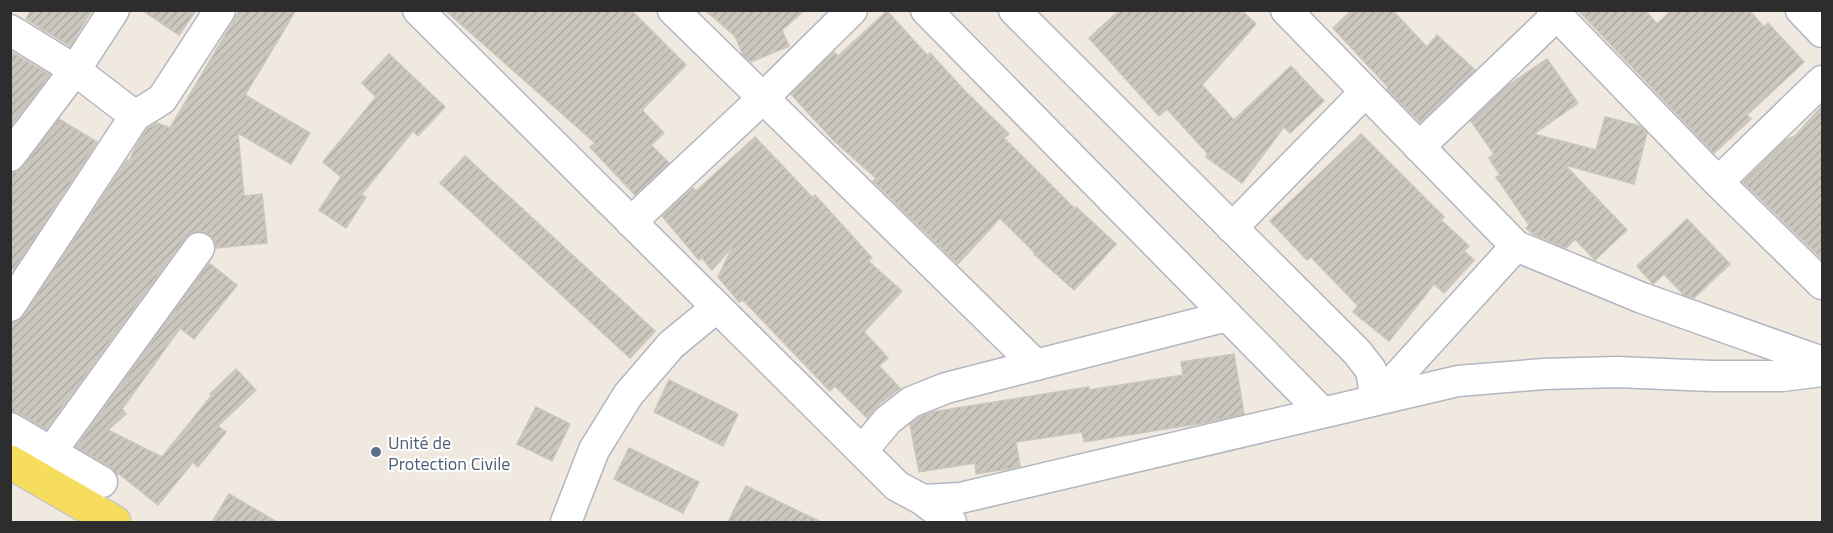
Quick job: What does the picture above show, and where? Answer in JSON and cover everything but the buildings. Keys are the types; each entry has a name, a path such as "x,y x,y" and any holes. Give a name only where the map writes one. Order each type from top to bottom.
{"main road":[{"path":"10,462 114,522"}],"street":[{"path":"10,156 75,70 114,10"},
{"path":"10,306 135,116 162,99 220,10"},
{"path":"418,10 897,486 922,500 951,522"},
{"path":"673,10 1036,365"},
{"path":"631,222 763,98 852,10"},
{"path":"926,10 1322,412"},
{"path":"1014,10 1357,352 1371,370 1376,400"},
{"path":"1286,10 1516,246 1642,298 1822,362"},
{"path":"1801,10 1822,32"},
{"path":"1419,147 1555,13 1718,182 1822,284"},
{"path":"14,26 135,116"},
{"path":"1718,182 1822,81"},
{"path":"1233,228 1365,92"},
{"path":"1376,400 1516,246"},
{"path":"51,452 199,248"},
{"path":"566,522 594,450 628,395 671,345 717,307"},
{"path":"862,452 888,420 911,402 946,388 1227,316"},
{"path":"922,500 960,498 1458,381 1544,374 1617,372 1782,376 1822,371"},
{"path":"10,428 102,482"}],"place":[{"name":"Unité de Protection Civile","path":"376,452"}]}
